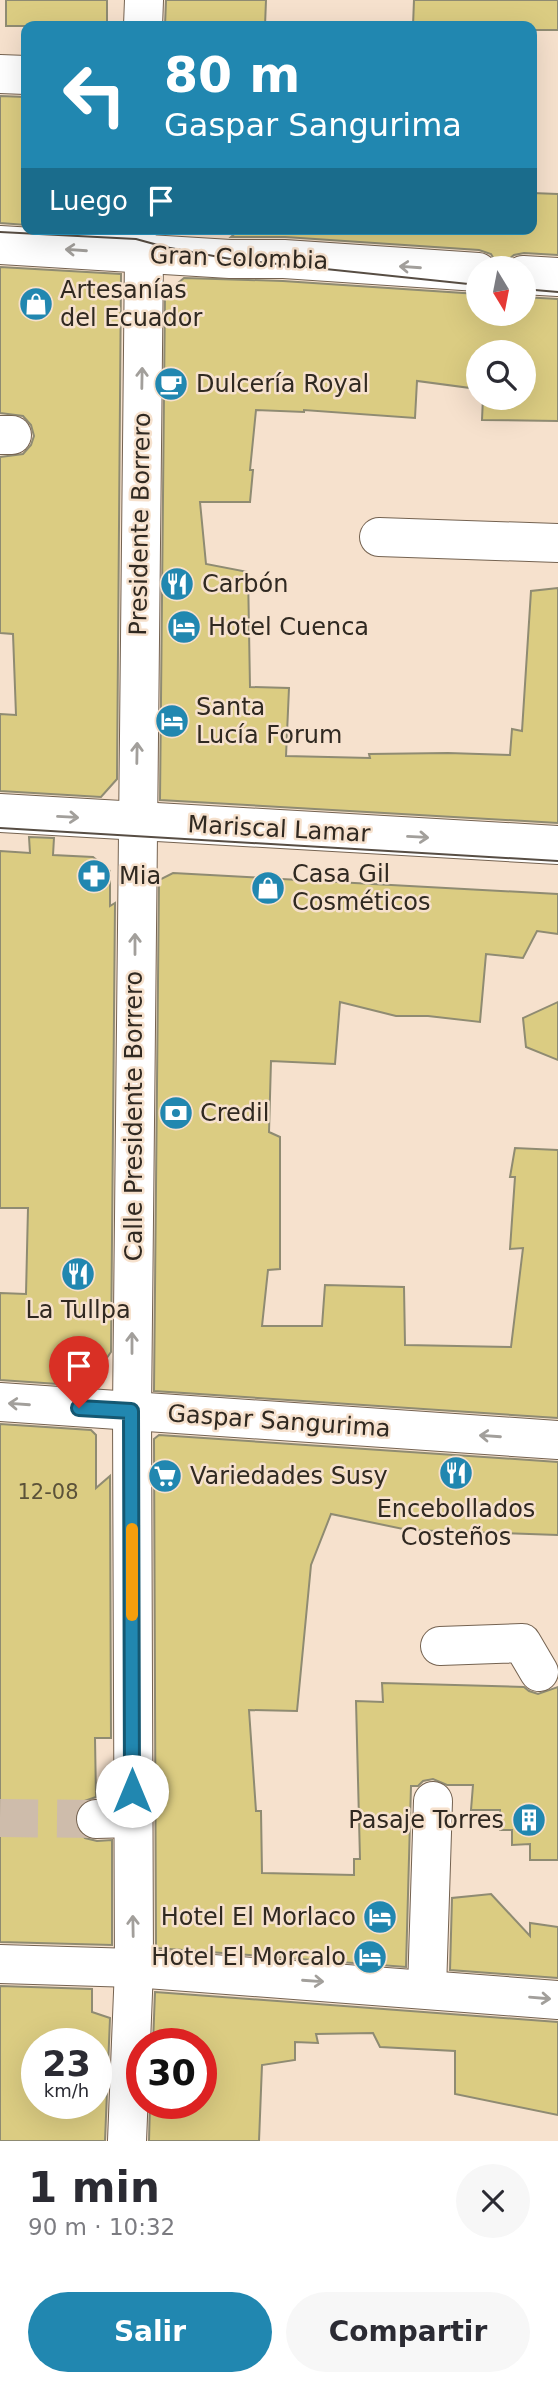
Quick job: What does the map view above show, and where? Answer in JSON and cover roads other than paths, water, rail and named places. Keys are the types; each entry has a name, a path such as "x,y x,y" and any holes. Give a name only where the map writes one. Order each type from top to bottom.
{"street":[{"path":"143,21 144,0"},
{"path":"0,74 21,75"},
{"name":"Gran Colombia","path":"0,245 140,242 230,259 284,259 466,271"},
{"name":"Presidente Borrero","path":"136,821 140,242"},
{"path":"536,276 558,277"},
{"path":"379,537 558,543"},
{"name":"Mariscal Lamar","path":"0,813 558,845"},
{"name":"Calle Presidente Borrero","path":"131,1411 136,821"},
{"name":"Gaspar Sangurima","path":"0,1402 558,1440"},
{"path":"127,2141 134,1968 114,1818 131,1411"},
{"path":"440,1646 522,1643 539,1672"},
{"path":"427,1989 433,1801"},
{"path":"0,1964 134,1968 558,2000"}],"tunnel":[{"path":"0,1818 96,1819"}],"tram line":[{"path":"0,232 21,233"},
{"path":"58,235 136,239 230,259 466,284"},
{"path":"536,290 558,292"},
{"path":"0,828 558,861"}],"place":[{"name":"Artesanías del Ecuador","path":"36,304"},
{"name":"Dulcería Royal","path":"171,384"},
{"name":"Carbón","path":"177,584"},
{"name":"Hotel Cuenca","path":"184,627"},
{"name":"Santa Lucía Forum","path":"172,721"},
{"name":"Mia","path":"94,876"},
{"name":"Casa Gil Cosméticos","path":"268,888"},
{"name":"Credil","path":"176,1113"},
{"name":"La Tullpa","path":"78,1274"},
{"name":"Encebollados Costeños","path":"456,1473"},
{"name":"Variedades Susy","path":"165,1476"},
{"name":"Pasaje Torres","path":"529,1820"},
{"name":"Hotel El Morlaco","path":"380,1917"},
{"name":"Hotel El Morcalo","path":"370,1957"}]}
